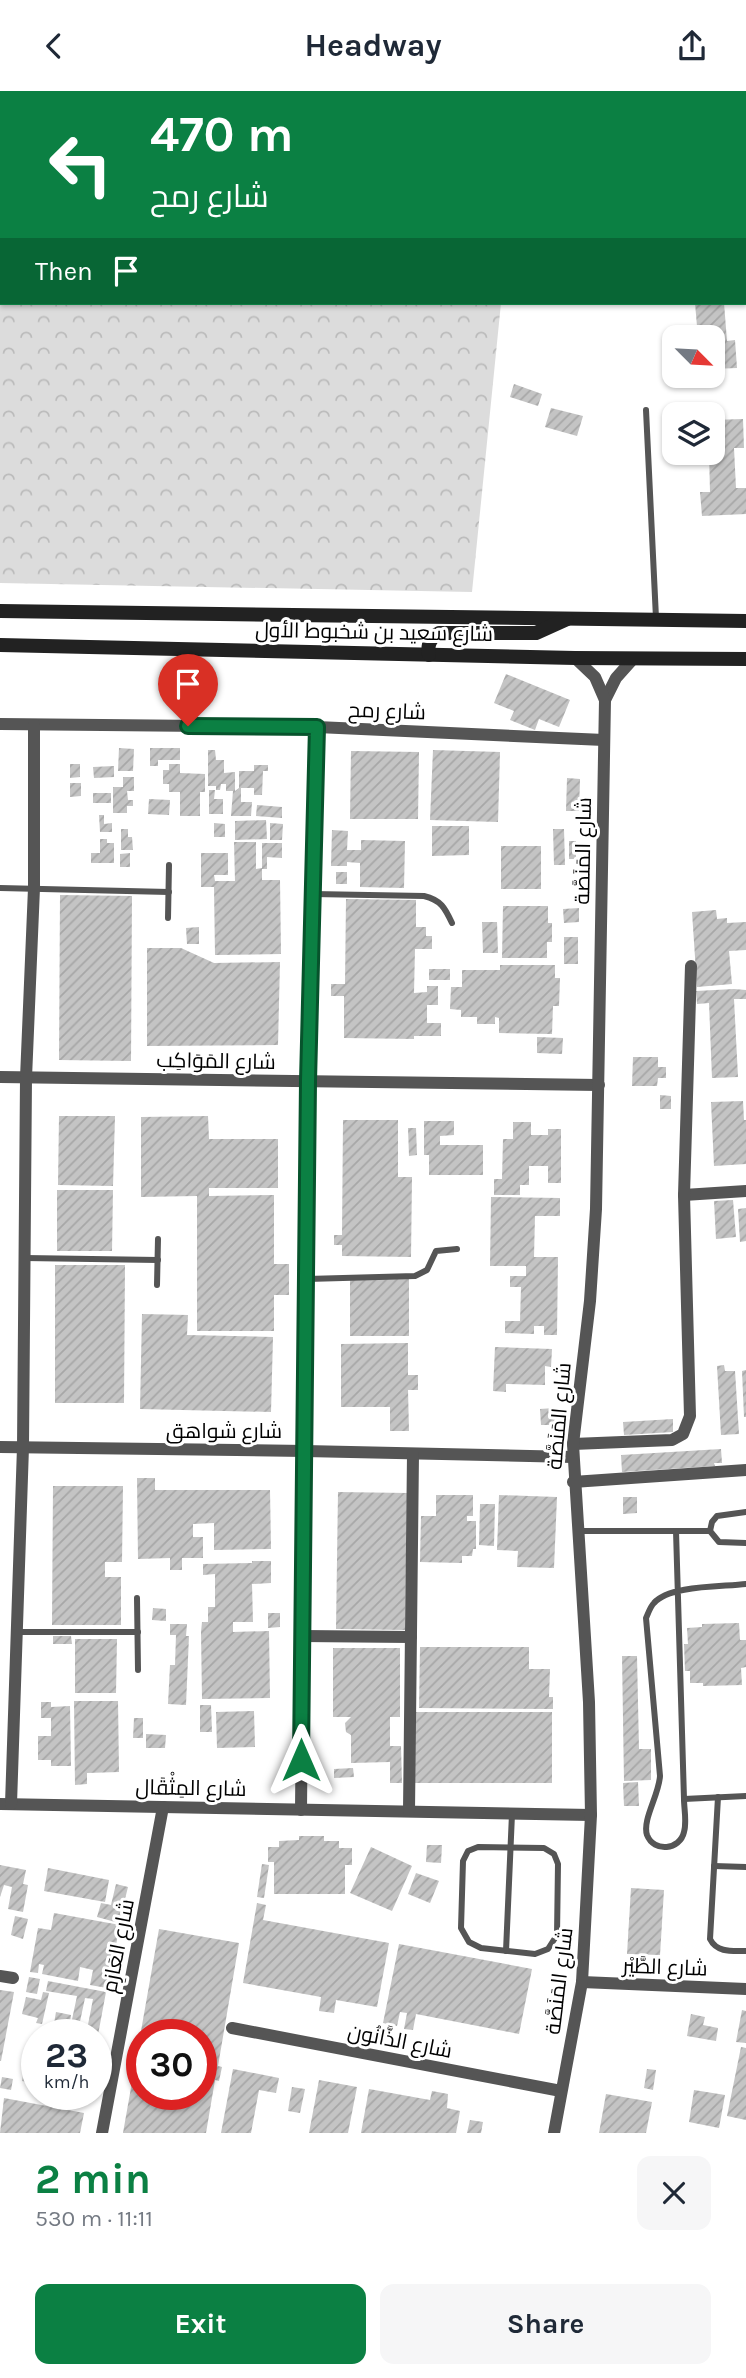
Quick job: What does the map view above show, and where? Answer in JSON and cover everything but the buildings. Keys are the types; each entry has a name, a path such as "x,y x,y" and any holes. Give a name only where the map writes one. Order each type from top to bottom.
{"main road":[{"name":"شارع سعيد بن شخبوط الأول","path":"0,611 746,621"},
{"path":"429,655 430,640 439,633 536,633 568,618"},
{"name":"شارع سعيد بن شخبوط الأول","path":"0,645 575,658 746,659"}],"street":[{"path":"575,658 595,677 605,700"},
{"name":"شارع المَنَصَّة","path":"554,2133 582,1983 591,1815 589,1702 573,1451 590,1301 596,1209 605,700 616,678 633,659"},
{"name":"شارع رمح","path":"0,724 317,727 604,740"},
{"path":"6,1804 17,1632 23,1447 26,1078 34,888 34,725"},
{"path":"300,1809 308,1081 317,727"},
{"name":"شارع شواهق","path":"0,1447 413,1454 573,1451 672,1440 682,1434 690,1416 684,1195 691,966"},
{"name":"شارع المَوَاكِب","path":"0,1077 599,1085"},
{"path":"684,1195 746,1191"},
{"path":"409,1811 413,1454"},
{"path":"573,1482 746,1470"},
{"path":"302,1636 411,1637"},
{"name":"شارع المِثْقَال","path":"6,1804 591,1815"},
{"name":"شارع العَازِم","path":"102,2133 163,1807"},
{"name":"شارع الطَّيْر","path":"582,1983 746,1989"},
{"name":"شارع الذَّانُون","path":"232,2028 561,2091"}],"lane":[{"path":"646,410 656,620"},
{"path":"168,918 169,865"},
{"path":"0,888 169,892"},
{"path":"311,894 424,896 436,899 443,905 452,923"},
{"path":"157,1285 158,1239"},
{"path":"307,1279 415,1276 427,1270 436,1251 457,1249"},
{"path":"25,1258 158,1260"},
{"path":"710,1531 717,1516 746,1512"},
{"path":"577,1531 710,1531"},
{"path":"676,1531 678,1591 684,1799 684,1833 674,1846 658,1846 651,1841 646,1826 658,1794 660,1776 646,1618 653,1604 666,1594 678,1591 746,1584"},
{"path":"710,1531 719,1542 746,1543"},
{"path":"137,1598 138,1670"},
{"path":"17,1632 138,1632"},
{"path":"684,1799 746,1796"},
{"path":"718,1797 709,1939 719,1950 746,1951"},
{"path":"506,1951 512,1814"},
{"path":"478,1847 544,1848 557,1859 557,1935 552,1945 542,1952 535,1954 506,1951 474,1945 463,1933 463,1861 468,1851 478,1847"},
{"path":"714,1866 746,1867"}],"green space":[{"path":"0,305 501,305 472,592 0,583"}],"route":[{"path":"188,726 317,727 308,1081 301,1760"}]}
